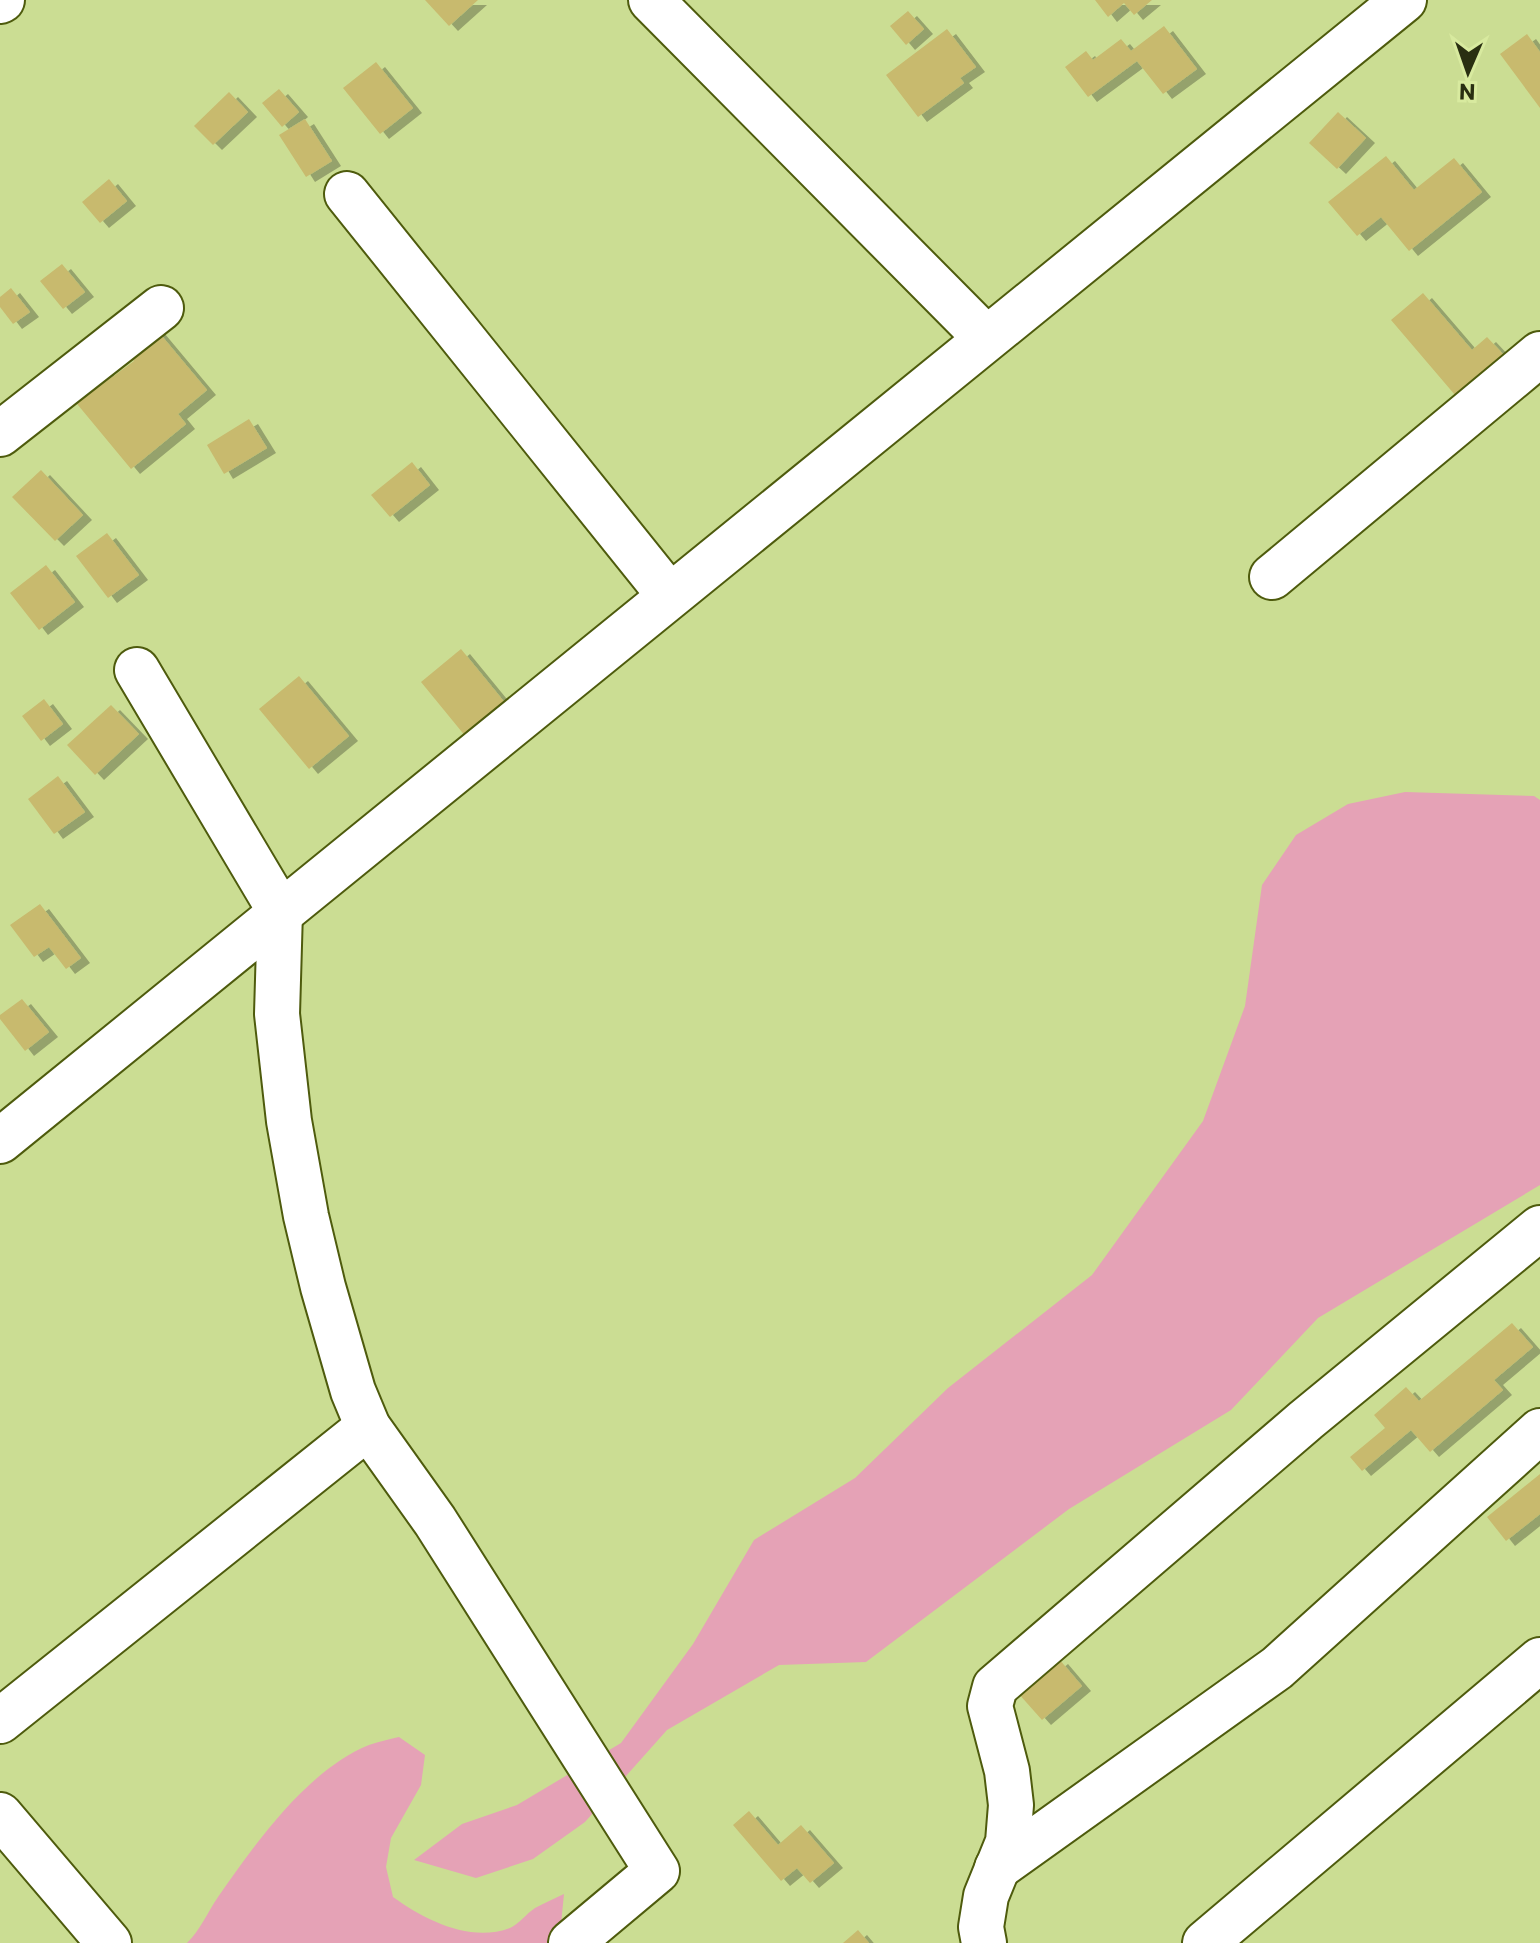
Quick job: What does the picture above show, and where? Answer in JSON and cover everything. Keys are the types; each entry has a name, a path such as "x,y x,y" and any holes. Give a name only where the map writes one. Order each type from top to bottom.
{"street":[{"path":"651,0 986,338"},
{"path":"0,1141 1404,0"},
{"path":"347,194 669,595"},
{"path":"0,434 161,308"},
{"path":"1272,577 1540,354"},
{"path":"137,670 280,911 277,1014 289,1121 306,1216 323,1287 353,1391 368,1427 435,1521 657,1871 571,1943"},
{"path":"984,1943 981,1927 986,1896 1008,1842 1011,1805 1007,1771 990,1706 995,1687 1306,1420 1540,1228"},
{"path":"0,1721 368,1427"},
{"path":"997,1868 1277,1668 1540,1431"},
{"path":"1205,1943 1540,1660"},
{"path":"0,1815 109,1943"}],"shaded area":[{"path":"1405,792 1534,796 1540,800 1540,1185 1318,1318 1231,1410 1069,1509 866,1662 779,1665 667,1730 585,1822 533,1859 476,1878 414,1860 462,1824 517,1805 621,1743 693,1644 754,1540 855,1478 948,1388 1092,1275 1203,1121 1245,1006 1262,885 1296,835 1348,804"},
{"path":"399,1737 425,1755 421,1785 391,1838 386,1867 393,1897 419,1914 448,1927 479,1933 510,1928 535,1908 564,1894 561,1924 547,1943 187,1943 248,1854 304,1790 346,1757 369,1745"}],"building":[{"path":"425,0 478,0 449,26"},
{"path":"1095,0 1152,0 1134,15 1124,3 1108,17"},
{"path":"908,11 924,29 906,45 890,26"},
{"path":"1164,26 1197,69 1163,94 1137,61 1088,97 1065,67 1086,51 1093,60 1121,39 1131,51"},
{"path":"947,29 976,67 960,78 964,83 918,117 886,75"},
{"path":"1527,34 1540,52 1540,108 1500,54"},
{"path":"376,62 413,108 380,134 343,88"},
{"path":"279,89 299,112 282,127 262,103"},
{"path":"229,92 248,112 213,145 194,126"},
{"path":"1338,112 1366,138 1337,169 1309,143"},
{"path":"305,119 332,161 306,177 279,135"},
{"path":"1386,156 1414,190 1454,158 1482,192 1409,251 1381,217 1357,236 1328,202"},
{"path":"109,179 127,201 100,223 82,202"},
{"path":"62,264 85,292 63,309 40,281"},
{"path":"11,288 30,312 13,324 0,307 0,297"},
{"path":"1423,293 1472,350 1487,337 1503,354 1455,395 1391,320"},
{"path":"156,329 207,390 178,414 186,424 131,469 68,393 102,366 111,378 134,361 127,352"},
{"path":"249,419 267,448 224,474 207,445"},
{"path":"412,462 430,485 390,517 371,495"},
{"path":"41,470 83,515 55,541 12,497"},
{"path":"107,533 139,575 108,598 76,556"},
{"path":"46,565 75,602 39,630 10,593"},
{"path":"461,649 506,704 466,737 421,682"},
{"path":"299,676 349,736 309,769 259,709"},
{"path":"44,699 63,724 41,741 22,716"},
{"path":"111,705 139,734 95,775 67,745"},
{"path":"58,776 85,812 54,834 28,799"},
{"path":"40,904 81,958 66,969 49,947 34,957 10,925"},
{"path":"22,999 49,1032 25,1051 0,1019 0,1015"},
{"path":"1512,1323 1533,1347 1494,1380 1503,1390 1430,1452 1411,1430 1362,1471 1350,1457 1385,1428 1374,1415 1406,1387 1419,1401"},
{"path":"1540,1474 1540,1514 1506,1541 1487,1517"},
{"path":"1059,1659 1082,1686 1042,1720 1018,1693"},
{"path":"749,1811 778,1845 801,1825 834,1863 810,1883 797,1868 781,1881 733,1825"},
{"path":"858,1930 869,1943 843,1943"}]}
